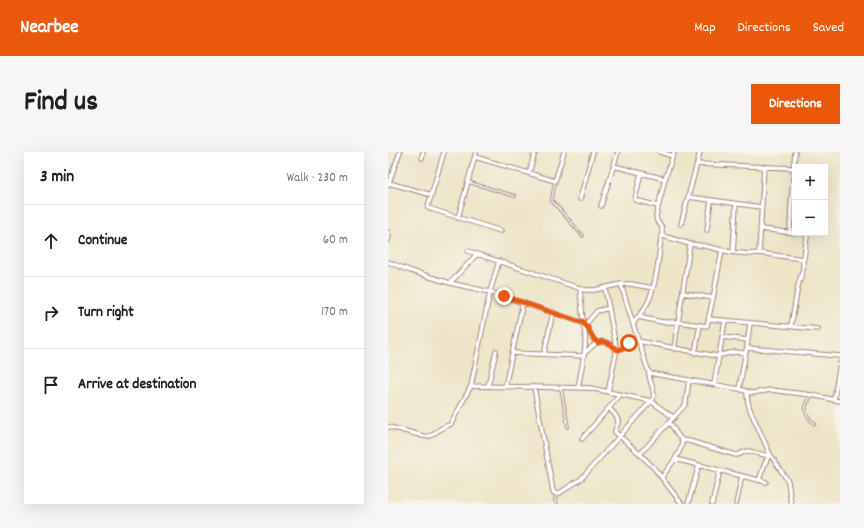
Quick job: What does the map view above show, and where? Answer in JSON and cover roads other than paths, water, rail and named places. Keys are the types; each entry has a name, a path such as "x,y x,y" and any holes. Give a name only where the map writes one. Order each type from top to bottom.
{"street":[{"path":"400,152 388,184 432,195"},
{"path":"422,158 423,152"},
{"path":"444,152 428,206 429,209 501,231"},
{"path":"458,218 476,152"},
{"path":"529,173 535,152"},
{"path":"475,157 555,181 564,152"},
{"path":"580,199 593,152"},
{"path":"601,206 618,152"},
{"path":"633,324 647,304 652,288 662,236 662,227 656,218 665,180 674,154 660,152"},
{"path":"681,224 700,152"},
{"path":"794,164 795,152"},
{"path":"698,164 792,168"},
{"path":"614,166 665,180"},
{"path":"759,253 764,167"},
{"path":"640,173 635,199 658,206"},
{"path":"760,229 790,232 792,193"},
{"path":"688,197 761,207"},
{"path":"707,230 711,200"},
{"path":"733,252 736,204"},
{"path":"388,232 388,240"},
{"path":"662,236 690,244 733,252 748,254 759,253 804,259"},
{"path":"791,326 798,286 803,269 807,236"},
{"path":"674,349 690,244"},
{"path":"638,317 662,322 678,322 707,326 722,250"},
{"path":"468,251 580,289 590,290 621,284 631,284 652,288"},
{"path":"450,283 477,254"},
{"path":"388,427 427,437 451,424 471,386 490,292 499,261"},
{"path":"388,262 450,283 490,292 523,302 584,323 592,338 598,343"},
{"path":"534,387 553,491 556,494 581,479 654,397 654,392 649,380 649,373 621,284"},
{"path":"605,288 616,349 608,392"},
{"path":"578,388 584,355 584,323 580,289"},
{"path":"683,293 713,298"},
{"path":"505,387 523,302"},
{"path":"584,323 597,311 609,308"},
{"path":"544,354 553,312"},
{"path":"709,319 818,329"},
{"path":"714,384 724,321"},
{"path":"739,389 750,323"},
{"path":"695,353 700,325"},
{"path":"722,337 748,340"},
{"path":"512,353 584,355 598,343 604,341 620,350 629,343 638,341 709,356 719,356 735,352 745,353"},
{"path":"747,348 840,356"},
{"path":"488,386 496,350"},
{"path":"834,400 840,362"},
{"path":"649,373 714,384 747,392 755,393 770,390 812,395 840,401"},
{"path":"640,454 686,403 689,380"},
{"path":"471,386 590,388 651,401 674,418"},
{"path":"747,392 748,405 770,455 788,481 790,504"},
{"path":"582,439 620,394"},
{"path":"608,408 617,418 618,422 615,431 662,477 682,504"},
{"path":"669,422 682,440 736,455 741,455 748,450 770,455"},
{"path":"662,477 681,449 682,440"},
{"path":"759,480 770,455"},
{"path":"675,459 766,482"},
{"path":"688,504 698,465"},
{"path":"712,504 720,470"},
{"path":"736,504 742,476"}],"lane":[{"path":"555,181 552,201 583,236"},
{"path":"468,182 515,196"},
{"path":"561,388 568,427"},
{"path":"812,395 806,409 808,417 811,422 815,424"},
{"path":"556,494 555,500 557,504"}]}
